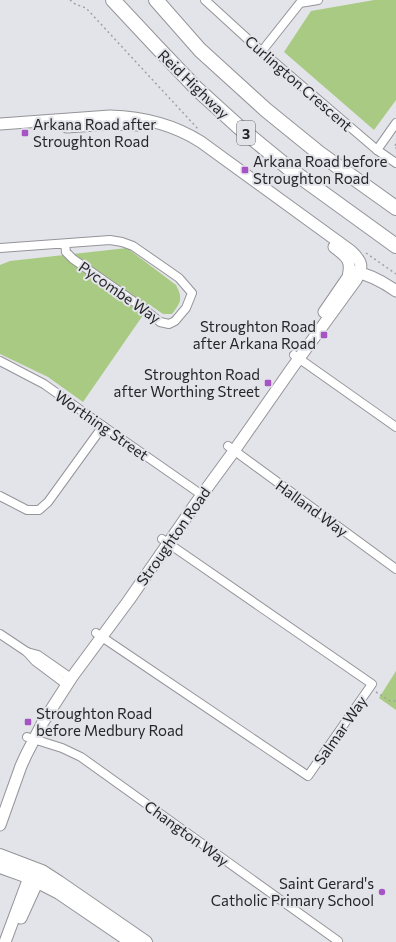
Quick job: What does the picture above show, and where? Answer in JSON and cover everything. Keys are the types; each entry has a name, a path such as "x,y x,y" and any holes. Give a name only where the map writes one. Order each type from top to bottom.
{"highway":[{"name":"Reid Highway","path":"113,0 197,89 240,128 291,170 396,246"},
{"name":"Reid Highway","path":"156,0 200,50 266,110 319,153 396,208"}],"main road":[{"path":"0,855 35,874 66,886 146,942"},
{"path":"0,867 35,874 58,893 74,902 131,942"}],"street":[{"name":"Curlington Crescent","path":"205,0 377,150 396,163"},
{"path":"262,51 300,4 318,0"},
{"path":"0,124 121,116 146,119 173,127 201,142 351,251 357,264 396,291"},
{"path":"377,150 396,123"},
{"path":"0,131 122,124 153,128 168,133 194,146 343,254 347,260 376,272 396,285"},
{"name":"Pycombe Way","path":"0,248 110,240 122,242 133,246 179,278 192,293 186,308 175,321 169,324 160,322 73,259 66,252 65,244"},
{"name":"Stroughton Road","path":"0,803 44,707 66,680 297,356 357,264"},
{"path":"297,356 396,427"},
{"name":"Worthing Street","path":"0,361 44,384 199,493"},
{"path":"0,496 27,510 39,510 48,502 103,426"},
{"name":"Halland Way","path":"231,449 396,569"},
{"name":"Salmar Way","path":"98,635 308,776 372,684 165,541"},
{"path":"0,634 26,652 35,661 66,680"},
{"name":"Stroughton Road","path":"0,825 31,738"},
{"name":"Changton Way","path":"31,738 62,748 81,757 338,941 337,942"},
{"path":"5,942 35,874"},
{"path":"12,942 35,874"}],"path":[{"path":"70,0 75,4 86,8 203,134"},
{"path":"396,144 394,147 396,148"},
{"path":"357,264 396,274"},
{"path":"370,688 390,701 396,701"}],"green space":[{"path":"374,0 396,0 396,100 374,130 284,52 311,11"},
{"path":"127,248 176,285 180,293 180,300 172,314 163,314 150,305 83,402 48,377 0,354 0,265 10,261"},
{"path":"396,671 396,710 379,698"}],"place":[{"name":"Arkana Road after Stroughton Road","path":"25,133"},
{"name":"Arkana Road before Stroughton Road","path":"245,170"},
{"name":"Stroughton Road after Arkana Road","path":"324,335"},
{"name":"Stroughton Road after Worthing Street","path":"268,383"},
{"name":"Stroughton Road before Medbury Road","path":"28,722"},
{"name":"Saint Gerard's Catholic Primary School","path":"382,892"}]}
